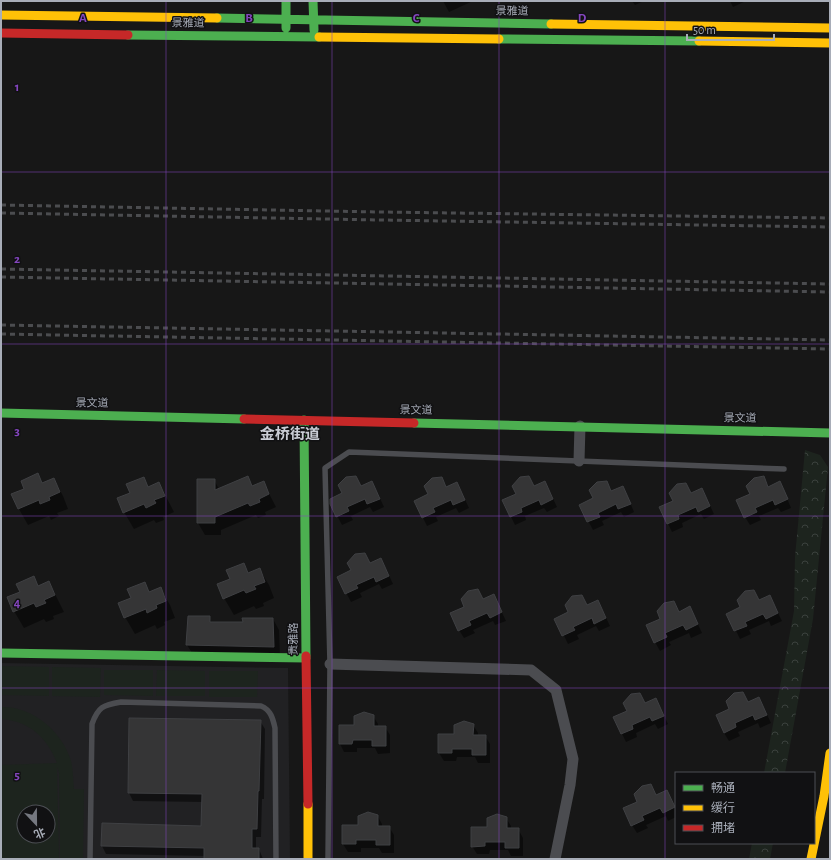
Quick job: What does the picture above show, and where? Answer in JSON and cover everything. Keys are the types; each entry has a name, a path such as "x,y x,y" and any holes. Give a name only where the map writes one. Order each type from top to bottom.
{"street":[{"path":"286,1 286,37"},
{"path":"313,1 314,37"},
{"name":"景雅道","path":"1,15 830,28"},
{"name":"景雅道","path":"1,33 830,43"},
{"name":"景文道","path":"1,413 830,432"},
{"name":"贵雅路","path":"304,420 308,859"},
{"path":"578,461 580,426"},
{"path":"1,653 306,658"},
{"path":"330,664 531,670 556,690 573,759 570,785 556,859"},
{"path":"815,840 824,796 830,753"},
{"path":"811,859 814,844"}],"lane":[{"path":"328,859 330,664 325,468 349,452 784,469"},
{"path":"90,859 92,724 95,715 101,708 109,704 121,702 261,706 266,708 274,720 275,728 276,859"}],"shaded area":[{"path":"1,663 288,668 290,859 1,859"}],"green space":[{"path":"805,450 820,455 828,467 813,619 785,772 764,772 794,611 795,557"},
{"path":"1,666 49,667 49,696 1,695"},
{"path":"52,667 101,668 100,697 52,696"},
{"path":"104,670 153,670 153,696 104,695"},
{"path":"157,670 205,671 205,696 156,696"},
{"path":"209,671 258,671 257,697 209,697"},
{"path":"1,707 24,711 44,722 53,730 67,750 72,764 74,789 84,789 83,859 60,859 59,773 57,767 59,859 1,859 1,765 57,763 48,745 36,732 11,720 1,719"},
{"path":"752,844 773,844 770,859 749,859"}],"building":[{"path":"38,473 42,483 54,478 60,492 49,497 50,500 40,504 39,500 18,509 11,494 24,489 21,481"},
{"path":"248,476 252,486 264,481 269,494 259,499 260,502 250,506 248,503 215,517 215,523 197,523 197,479 215,479 215,490"},
{"path":"356,476 361,486 372,481 380,499 367,504 365,499 347,507 349,511 336,517 330,504 330,499 342,493 338,485 346,477"},
{"path":"529,476 534,486 545,481 553,499 541,505 539,500 521,508 522,512 510,517 502,500 516,494 512,486 520,477"},
{"path":"764,476 768,487 780,481 788,499 775,505 773,500 755,508 757,512 744,518 736,500 750,494 746,486 754,478"},
{"path":"144,477 148,487 159,482 165,496 154,500 156,503 146,508 144,504 123,513 117,498 130,493 126,484"},
{"path":"442,477 446,487 457,482 465,500 453,505 451,500 433,508 435,512 422,518 414,501 428,494 424,486 432,478"},
{"path":"607,481 611,491 623,486 631,504 618,509 616,504 598,513 600,517 587,522 579,505 593,498 589,490 597,482"},
{"path":"686,483 691,493 702,488 710,506 698,512 696,507 678,515 679,519 667,524 659,507 673,501 669,493 677,484"},
{"path":"365,553 370,563 381,558 389,576 376,582 374,577 356,585 358,588 345,594 337,577 351,570 347,563 355,554"},
{"path":"244,563 248,573 260,568 265,582 254,586 256,589 246,593 244,590 223,599 217,584 230,579 226,570"},
{"path":"34,576 38,586 49,581 55,595 44,600 46,603 36,607 34,603 13,612 7,597 20,592 16,584"},
{"path":"145,582 149,592 161,587 166,601 156,605 157,608 147,613 146,609 124,618 118,603 131,598 127,589"},
{"path":"478,589 483,599 494,594 502,612 490,618 487,613 469,621 471,625 458,631 450,613 464,607 461,599 468,591"},
{"path":"754,590 759,600 770,595 778,613 766,619 763,614 745,622 747,626 734,631 726,614 740,607 737,600 745,591"},
{"path":"582,595 587,605 598,600 606,618 594,624 592,618 573,627 575,630 562,636 554,619 568,612 565,605 572,596"},
{"path":"674,601 679,612 690,606 698,624 686,630 683,625 665,633 667,637 654,643 646,625 660,619 657,611 664,603"},
{"path":"188,616 210,616 210,622 243,622 242,618 273,618 274,647 186,645"},
{"path":"743,692 748,702 759,697 767,715 755,720 753,715 735,723 736,727 724,733 716,715 729,709 726,701 734,693"},
{"path":"640,693 645,703 656,698 664,716 652,721 650,717 632,725 633,729 621,734 613,717 627,711 623,703 631,694"},
{"path":"364,712 374,715 374,726 386,726 386,746 372,746 372,740 353,740 352,744 339,744 339,725 354,725 354,716"},
{"path":"129,718 261,720 257,829 252,829 252,848 259,848 259,859 204,859 204,848 101,846 102,823 201,826 202,794 128,793"},
{"path":"464,721 474,724 473,735 486,735 486,755 472,755 472,749 452,749 452,753 438,753 438,734 454,734 454,725"},
{"path":"651,784 656,795 667,790 675,807 663,813 660,808 642,816 644,820 631,826 623,808 637,802 634,794 642,786"},
{"path":"368,812 378,815 378,826 390,826 390,845 376,845 376,840 356,840 356,844 342,844 342,825 358,825 358,816"},
{"path":"497,814 507,817 507,828 519,828 519,848 505,848 505,842 485,842 485,846 471,847 471,827 487,827 487,818"}],"railway":[{"path":"1,205 830,218"},
{"path":"1,213 830,227"},
{"path":"1,269 830,284"},
{"path":"1,277 830,292"},
{"path":"1,325 830,340"},
{"path":"1,334 830,349"}],"traffic: fast":[{"path":"286,1 286,28"},
{"path":"313,1 314,30"},
{"path":"217,18 551,24"},
{"path":"128,35 319,37"},
{"path":"499,39 699,41"},
{"path":"1,413 244,419"},
{"path":"304,420 306,656"},
{"path":"414,423 830,433"},
{"path":"1,653 306,658"}],"traffic: slow":[{"path":"1,15 217,18"},
{"path":"551,24 830,28"},
{"path":"319,37 499,39"},
{"path":"699,41 830,43"},
{"path":"815,840 824,796 830,753"},
{"path":"308,804 308,859"},
{"path":"811,859 814,844"}],"traffic: jam":[{"path":"1,33 128,35"},
{"path":"244,419 414,423"},
{"path":"306,656 308,804"}],"district":[{"name":"金桥街道","path":"290,434"}]}
